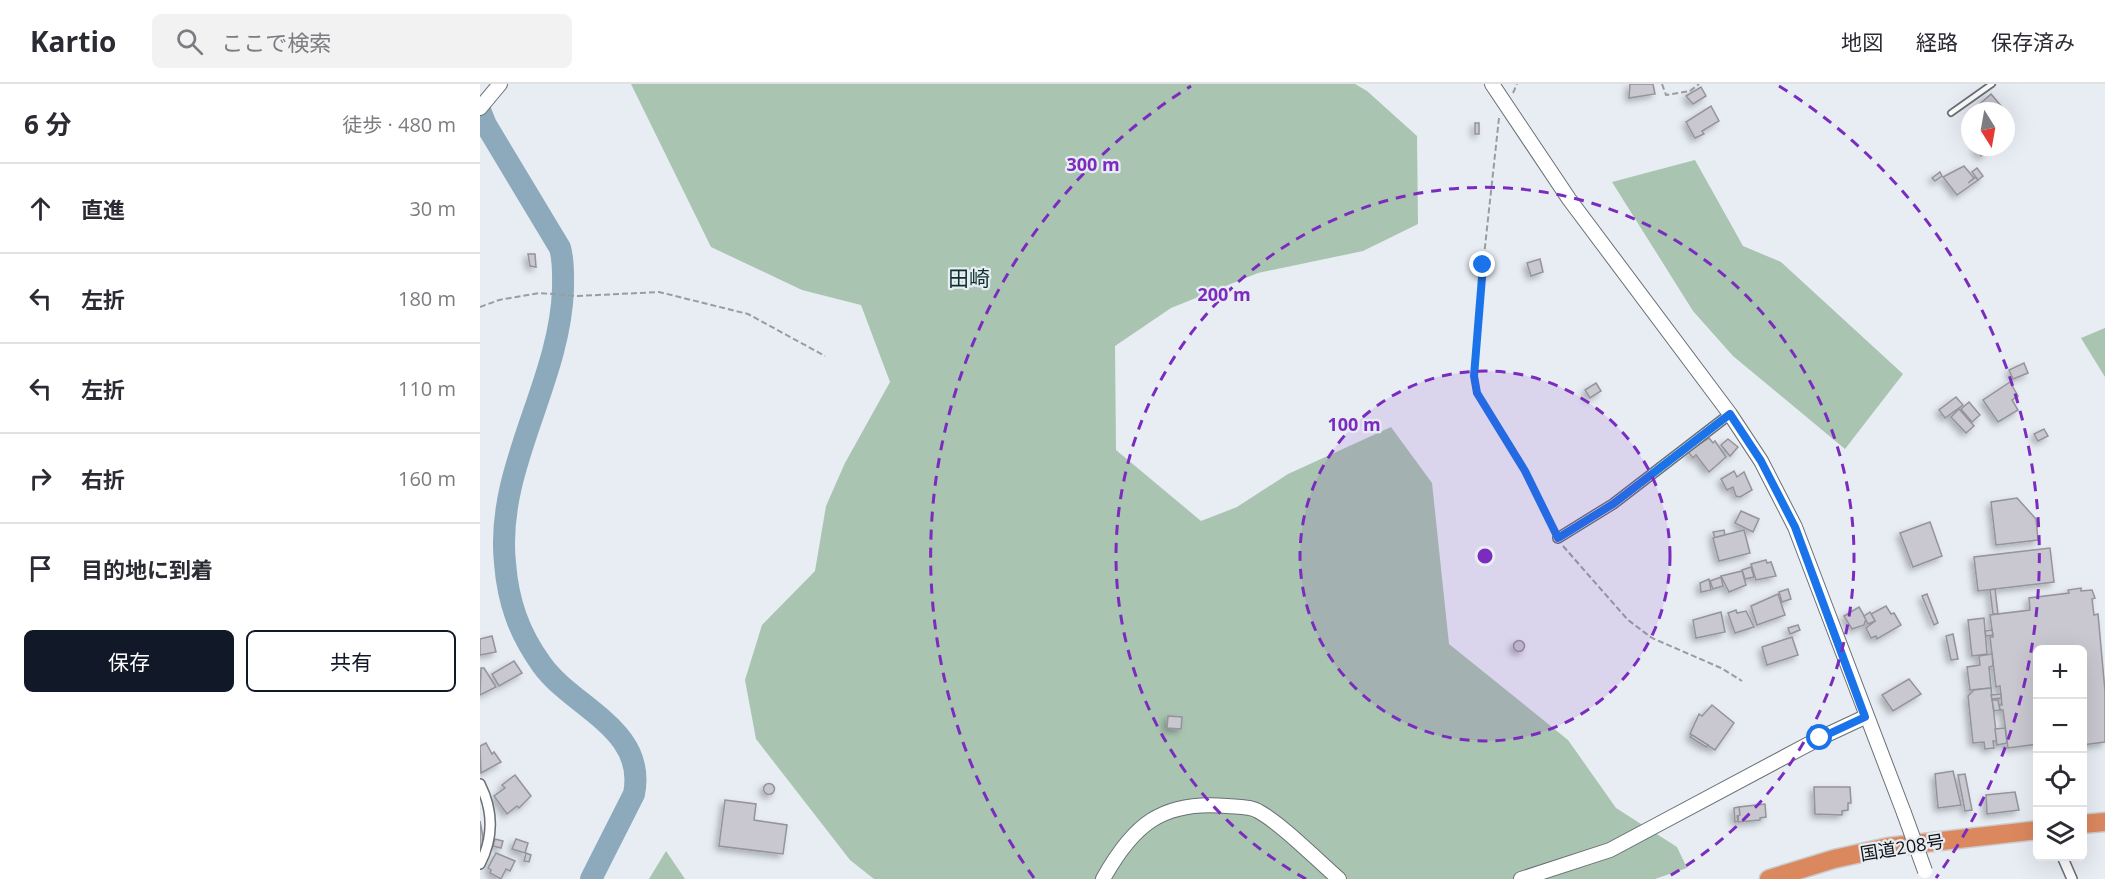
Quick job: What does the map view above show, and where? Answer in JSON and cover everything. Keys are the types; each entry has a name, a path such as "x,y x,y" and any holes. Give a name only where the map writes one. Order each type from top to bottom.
{"highway":[{"path":"2087,824 2105,822"},
{"name":"国道208号","path":"1769,879 1834,859 1888,847 2033,830"}],"street":[{"path":"485,103 500,84"},
{"path":"1492,84 1569,199 1730,414 1761,461 1795,527 1926,875"},
{"path":"1558,538 1613,504 1730,414"},
{"path":"1521,879 1610,850 1820,738 1865,717"},
{"path":"480,784 489,806 491,828 480,864"},
{"path":"1102,879 1121,847 1145,823 1172,810 1202,804 1256,809 1339,879"},
{"path":"2064,861 2072,879"}],"lane":[{"path":"1951,113 1992,84"}],"path":[{"path":"1662,84 1666,95 1690,91 1699,84"},
{"path":"1501,97 1496,168 1483,265 1474,376 1477,393 1525,471 1558,538 1629,620 1644,632 1742,681"},
{"path":"480,307 499,300 543,293 578,296 659,292 748,314 825,356"}],"green space":[{"path":"631,84 1355,84 1367,91 1417,136 1418,224 1363,251 1258,273 1171,308 1115,346 1116,450 1201,521 1237,507 1288,474 1391,427 1432,483 1449,644 1568,740 1616,808 1677,847 1687,868 1655,879 874,879 850,860 756,739 745,680 762,625 815,571 826,506 845,463 890,382 861,305 802,290 711,247"},
{"path":"1695,160 1743,246 1781,262 1903,374 1845,449 1733,356 1693,311 1612,182"},
{"path":"2105,328 2105,377 2081,338"},
{"path":"666,851 685,879 649,879"}],"building":[{"path":"1630,84 1653,84 1655,94 1629,98"},
{"path":"1701,87 1706,96 1693,104 1686,96"},
{"path":"1991,94 1998,102 1982,102"},
{"path":"1711,106 1719,121 1702,131 1704,134 1695,138 1686,122"},
{"path":"1475,123 1479,123 1479,134 1475,134"},
{"path":"1964,166 1974,178 1968,183 1976,177 1978,180 1957,195 1943,177"},
{"path":"1977,168 1983,176 1978,180 1972,172"},
{"path":"1940,172 1942,176 1935,181 1932,178"},
{"path":"528,254 535,254 536,267 530,266"},
{"path":"1540,259 1543,272 1531,276 1527,263"},
{"path":"2024,363 2028,373 2013,379 2009,370"},
{"path":"2010,382 2018,396 2012,400 2018,410 1998,422 1983,400"},
{"path":"1596,383 1601,391 1590,398 1585,390"},
{"path":"1956,397 1963,405 1945,418 1939,410"},
{"path":"1969,402 1980,415 1972,422 1961,409"},
{"path":"1959,409 1974,426 1966,433 1951,417"},
{"path":"2044,429 2048,436 2038,441 2034,434"},
{"path":"1709,438 1713,443 1715,441 1726,457 1709,472 1696,455 1693,458 1688,452"},
{"path":"1728,439 1738,447 1730,456 1721,445"},
{"path":"1734,471 1737,477 1744,472 1752,490 1740,497 1736,496 1733,487 1727,490 1721,479"},
{"path":"2017,498 2036,519 2038,540 1996,545 1991,502"},
{"path":"1741,511 1759,519 1753,532 1735,523"},
{"path":"1930,522 1942,556 1913,567 1900,533"},
{"path":"1724,530 1725,535 1715,538 1713,532"},
{"path":"1744,530 1750,553 1719,561 1713,538"},
{"path":"2050,548 2054,582 1978,591 1974,557"},
{"path":"1766,560 1767,563 1771,562 1776,576 1756,580 1751,564"},
{"path":"1751,567 1754,577 1745,579 1742,570"},
{"path":"1742,571 1746,585 1729,592 1721,576"},
{"path":"1721,577 1723,586 1713,589 1710,581"},
{"path":"1709,579 1711,590 1701,592 1700,583"},
{"path":"2081,588 2081,591 2092,590 2095,598 2092,599 2094,615 2098,614 2105,691 2105,742 2087,744 2087,645 2033,645 2033,745 2008,748 2003,710 2000,710 1999,705 2002,705 2000,686 1996,687 1990,637 1993,637 1990,615 2030,610 2029,598 2069,593 2068,590"},
{"path":"1788,589 1791,599 1782,602 1779,592"},
{"path":"1995,589 1998,614 1993,614 1990,590"},
{"path":"1778,594 1785,615 1757,625 1751,606"},
{"path":"1927,594 1938,623 1934,625 1922,596"},
{"path":"1886,606 1891,614 1894,613 1901,625 1877,639 1876,636 1871,638 1866,628 1875,621 1871,614"},
{"path":"1859,607 1866,619 1864,625 1852,629 1844,616"},
{"path":"1736,610 1737,613 1746,611 1754,627 1735,633 1728,613"},
{"path":"1721,612 1725,632 1696,638 1693,620"},
{"path":"1870,612 1875,621 1868,624 1864,616"},
{"path":"1984,618 1987,654 1972,656 1968,620"},
{"path":"1798,625 1800,630 1790,634 1788,628"},
{"path":"1992,630 1993,635 1986,636 1985,631"},
{"path":"1953,634 1958,659 1951,660 1946,636"},
{"path":"492,636 496,652 480,655 480,639"},
{"path":"1792,637 1798,655 1767,665 1762,647"},
{"path":"1519,640 1525,646 1519,652 1513,646"},
{"path":"1992,654 1993,666 1989,667 1991,688 1970,690 1967,667 1980,665 1979,656"},
{"path":"514,661 522,673 499,686 492,674"},
{"path":"481,668 484,668 496,687 480,695"},
{"path":"1909,679 1921,694 1893,711 1882,695"},
{"path":"1991,688 1997,741 1993,741 1994,748 1985,749 1984,742 1973,743 1968,696 1974,690"},
{"path":"2001,694 2001,698 1992,699 1991,695"},
{"path":"1992,700 1998,700 2000,710 1994,711"},
{"path":"1712,705 1734,723 1715,750 1690,734 1699,714 1702,716"},
{"path":"1168,716 1182,717 1181,729 1167,728"},
{"path":"2005,728 2007,743 1997,745 1995,729"},
{"path":"1692,735 1708,745 1706,747 1690,737"},
{"path":"486,743 492,754 494,752 501,762 481,773 480,746"},
{"path":"1953,771 1961,805 1938,808 1935,774"},
{"path":"1965,774 1972,810 1965,811 1958,775"},
{"path":"515,775 531,796 519,808 517,806 507,814 494,796 505,788 502,785"},
{"path":"769,783 775,789 769,795 763,789"},
{"path":"1814,787 1850,787 1851,803 1848,803 1848,810 1842,811 1842,815 1815,814"},
{"path":"2015,792 2019,810 1987,814 1986,795"},
{"path":"725,800 756,804 754,820 787,825 783,854 719,846"},
{"path":"1765,804 1766,817 1760,820 1738,822 1739,807"},
{"path":"1739,807 1740,815 1737,816 1738,821 1735,822 1734,808"},
{"path":"480,821 483,837 482,847 480,847"},
{"path":"495,839 503,841 501,848 493,846"},
{"path":"516,839 528,843 525,853 512,849"},
{"path":"496,853 515,861 510,871 506,869 501,879 490,873 491,870 488,868"},
{"path":"526,853 531,855 529,862 524,861"}],"waterway":[{"path":"480,110 486,125 560,248 562,258 563,289 559,324 541,392 509,493 504,528 505,563 516,617 534,653 555,680 619,736 629,752 635,772 634,794 591,879"}],"district":[{"name":"田崎","path":"969,278"}],"route":[{"path":"1483,265 1474,376 1477,393 1525,471 1558,538 1613,504 1730,414 1761,461 1795,527 1865,717 1820,738"}]}
